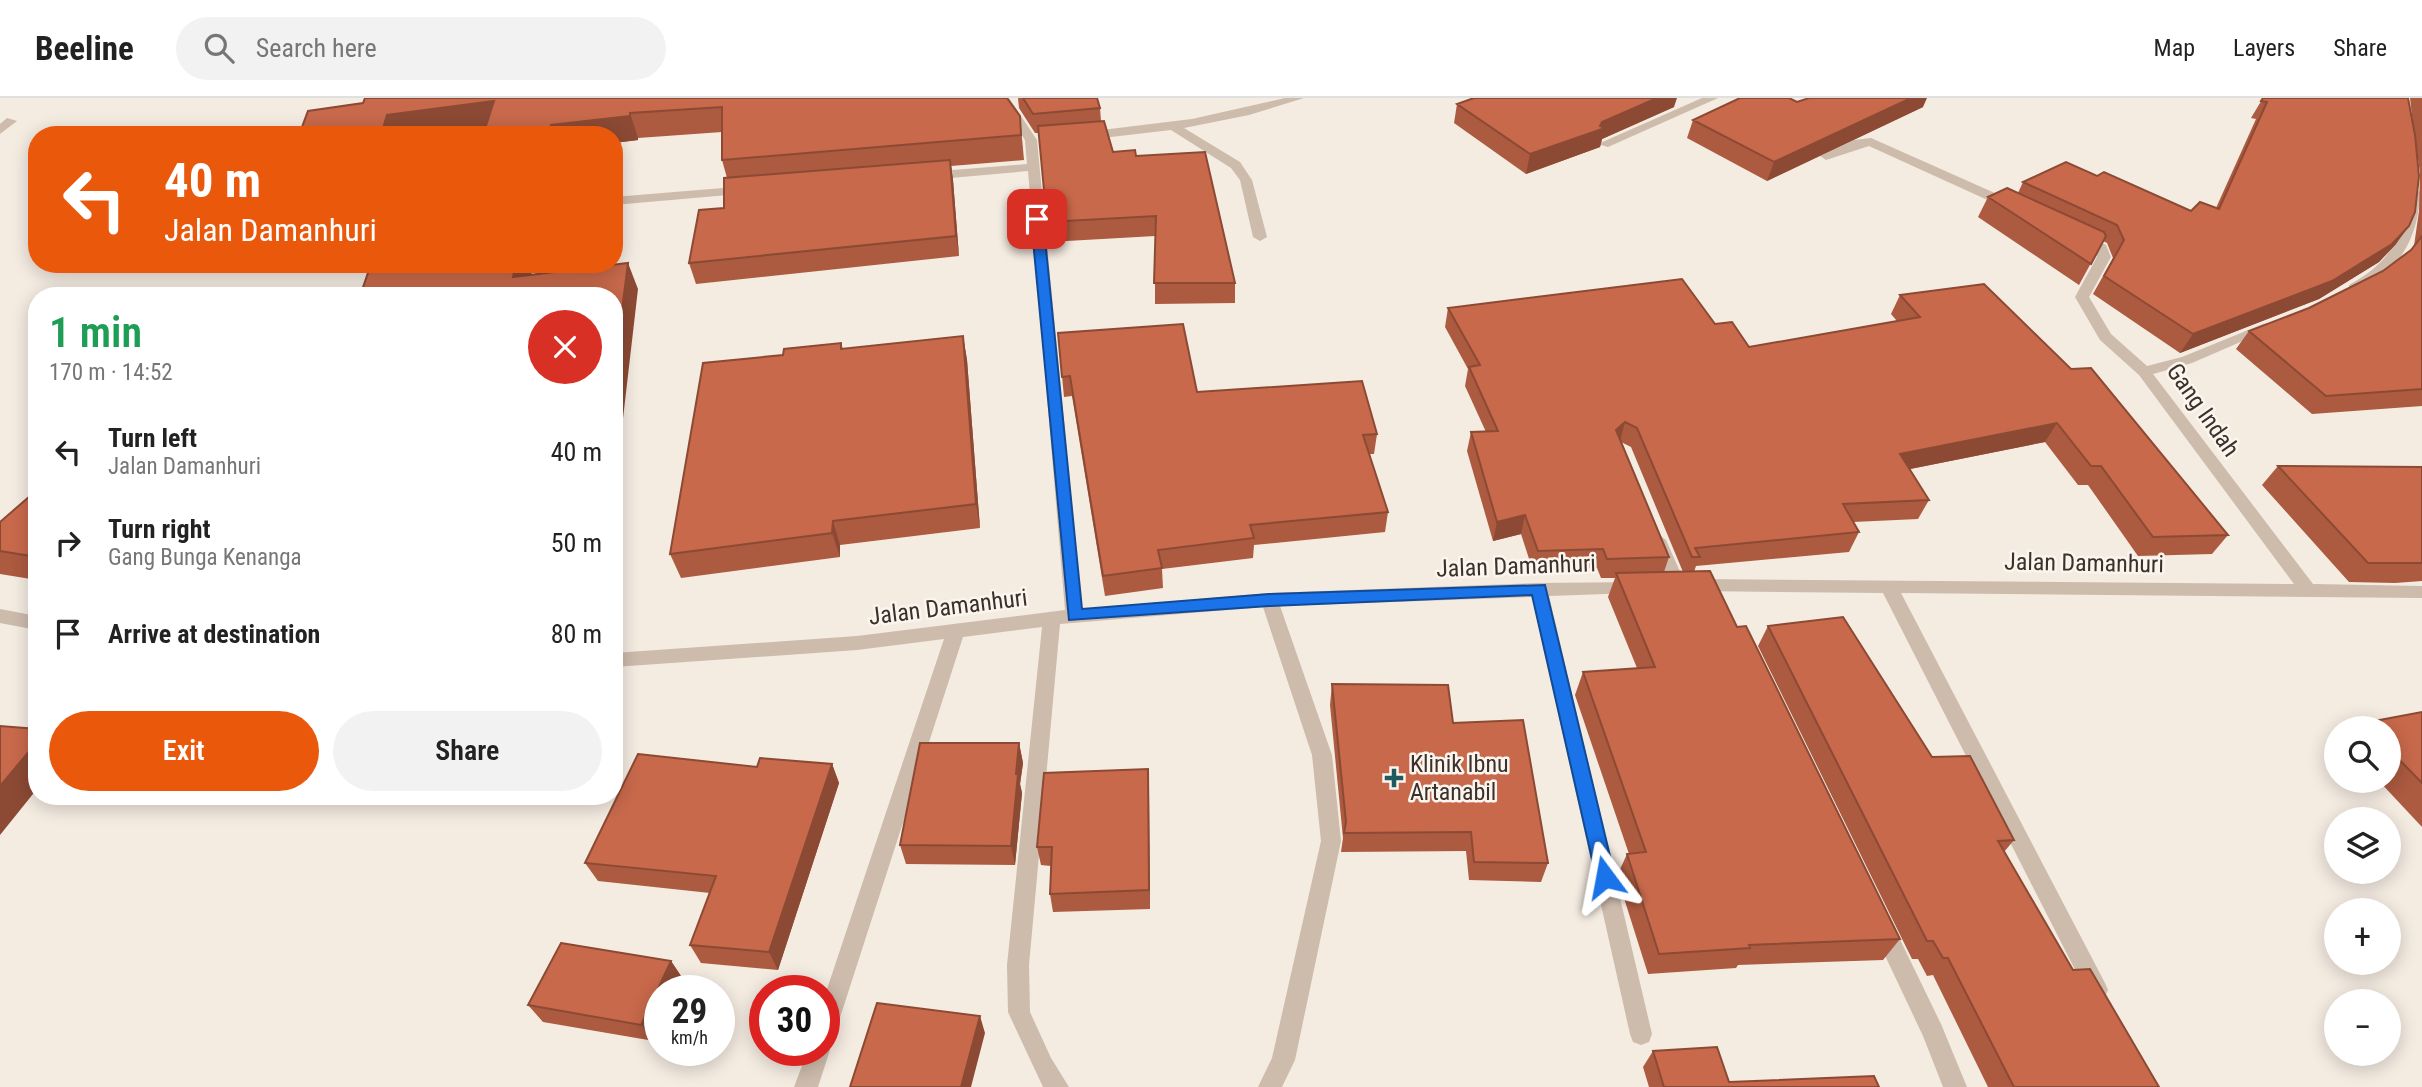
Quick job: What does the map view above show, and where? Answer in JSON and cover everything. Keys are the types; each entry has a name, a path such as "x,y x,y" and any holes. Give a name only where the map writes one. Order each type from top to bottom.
{"street":[{"path":"1003,98 1038,139 1032,167 1074,616"},
{"path":"1069,137 1176,128 1249,113 1298,98"},
{"path":"1604,144 1712,98"},
{"path":"0,130 12,121"},
{"path":"1176,128 1236,165 1246,180 1260,237"},
{"path":"1826,156 1858,143 1871,142 2028,213"},
{"path":"909,177 1032,167"},
{"path":"2343,294 2364,283 2404,247 2414,216 2414,180"},
{"path":"623,200 758,189"},
{"path":"2066,230 2101,248 2104,257 2082,297 2105,337 2144,372"},
{"name":"Gang Indah","path":"2286,320 2187,360 2144,372 2308,590"},
{"path":"1651,523 1663,586"},
{"path":"1716,585 1728,610"},
{"name":"Jalan Damanhuri","path":"623,659 857,643 1052,618 1269,600 1539,589 1716,585 2422,592"},
{"path":"1888,586 2097,991"},
{"path":"1539,589 1641,1034"},
{"path":"1269,600 1322,755 1331,841 1283,1060 1270,1087"},
{"path":"0,616 28,621"},
{"path":"1052,618 1018,965 1019,1012 1043,1066 1057,1087"},
{"path":"840,985 957,631"},
{"path":"1873,908 1933,1032 1955,1087"},
{"path":"806,1087 813,1066"}],"building":[{"path":"365,98 1007,98 1020,116 1021,135 722,160 722,107 630,113 630,116 551,126 486,126 494,101 387,115 384,126 302,126 308,111 363,103"},
{"path":"1023,98 1097,98 1100,108 1033,114"},
{"path":"1474,98 1657,98 1602,122 1600,126 1605,128 1530,154 1457,104"},
{"path":"1740,98 1789,98 1797,102 1809,98 1911,98 1774,162 1693,120"},
{"path":"2263,98 2408,98 2419,176 2415,212 2409,226 2392,244 2332,281 2193,334 2104,276 2124,240 2117,225 2023,182 2066,162 2097,176 2104,172 2191,211 2200,202 2219,209 2267,102 2261,101"},
{"path":"1104,121 1113,152 1135,150 1136,156 1205,152 1235,283 1154,283 1156,216 1047,222 1038,126"},
{"path":"950,160 956,236 689,263 699,210 724,208 724,178"},
{"path":"2007,188 2104,232 2106,236 2091,264 1988,197"},
{"path":"2422,236 2422,389 2326,396 2249,331 2309,308 2383,271 2411,250"},
{"path":"628,263 623,302 623,287 363,287 368,273 514,273 513,277 546,273 623,273 623,264"},
{"path":"1682,279 1715,324 1732,322 1749,347 1920,317 1900,295 1984,284 2071,369 2091,368 2228,535 2153,537 2101,466 2091,466 2057,423 1900,454 1929,500 1843,504 1859,532 1695,548 1700,557 1692,557 1637,428 1625,422 1616,430 1669,557 1607,559 1603,549 1538,551 1525,515 1497,522 1471,432 1498,431 1469,367 1480,365 1448,308"},
{"path":"1183,324 1197,392 1362,381 1377,434 1363,435 1388,512 1250,525 1254,538 1158,550 1162,568 1103,576 1070,376 1062,377 1058,333"},
{"path":"963,336 976,504 833,521 832,533 670,554 703,363 783,355 784,349 841,343 841,349"},
{"path":"2278,466 2422,467 2422,563 2368,563"},
{"path":"28,498 28,556 0,551 0,522"},
{"path":"1710,571 1737,627 1746,626 1900,939 1749,945 1750,948 1659,954 1627,854 1646,852 1583,672 1655,667 1616,573"},
{"path":"1843,617 1932,757 1970,756 2014,840 1998,841 2073,970 2090,969 2159,1087 2014,1087 1948,958 1943,958 1933,941 1927,941 1768,626"},
{"path":"1332,684 1448,685 1453,723 1523,720 1548,863 1474,862 1471,832 1344,833 1346,822"},
{"path":"2422,712 2422,783 2401,761 2401,716"},
{"path":"0,726 28,728 28,753 0,786"},
{"path":"920,743 1019,743 1011,846 900,845"},
{"path":"638,754 757,767 760,758 832,764 769,952 690,945 716,876 585,863 613,805 623,805 623,785"},
{"path":"1148,769 1149,890 1050,894 1052,847 1037,847 1044,773"},
{"path":"561,943 671,961 664,975 644,975 644,1019 641,1025 528,1005"},
{"path":"877,1003 980,1016 961,1087 850,1087"},
{"path":"1717,1047 1729,1082 1874,1076 1879,1087 1664,1087 1653,1051"}],"place":[{"name":"Klinik Ibnu Artanabil","path":"1394,778"}],"route":[{"path":"1037,219 1074,616 1269,600 1539,589 1605,877"}]}
